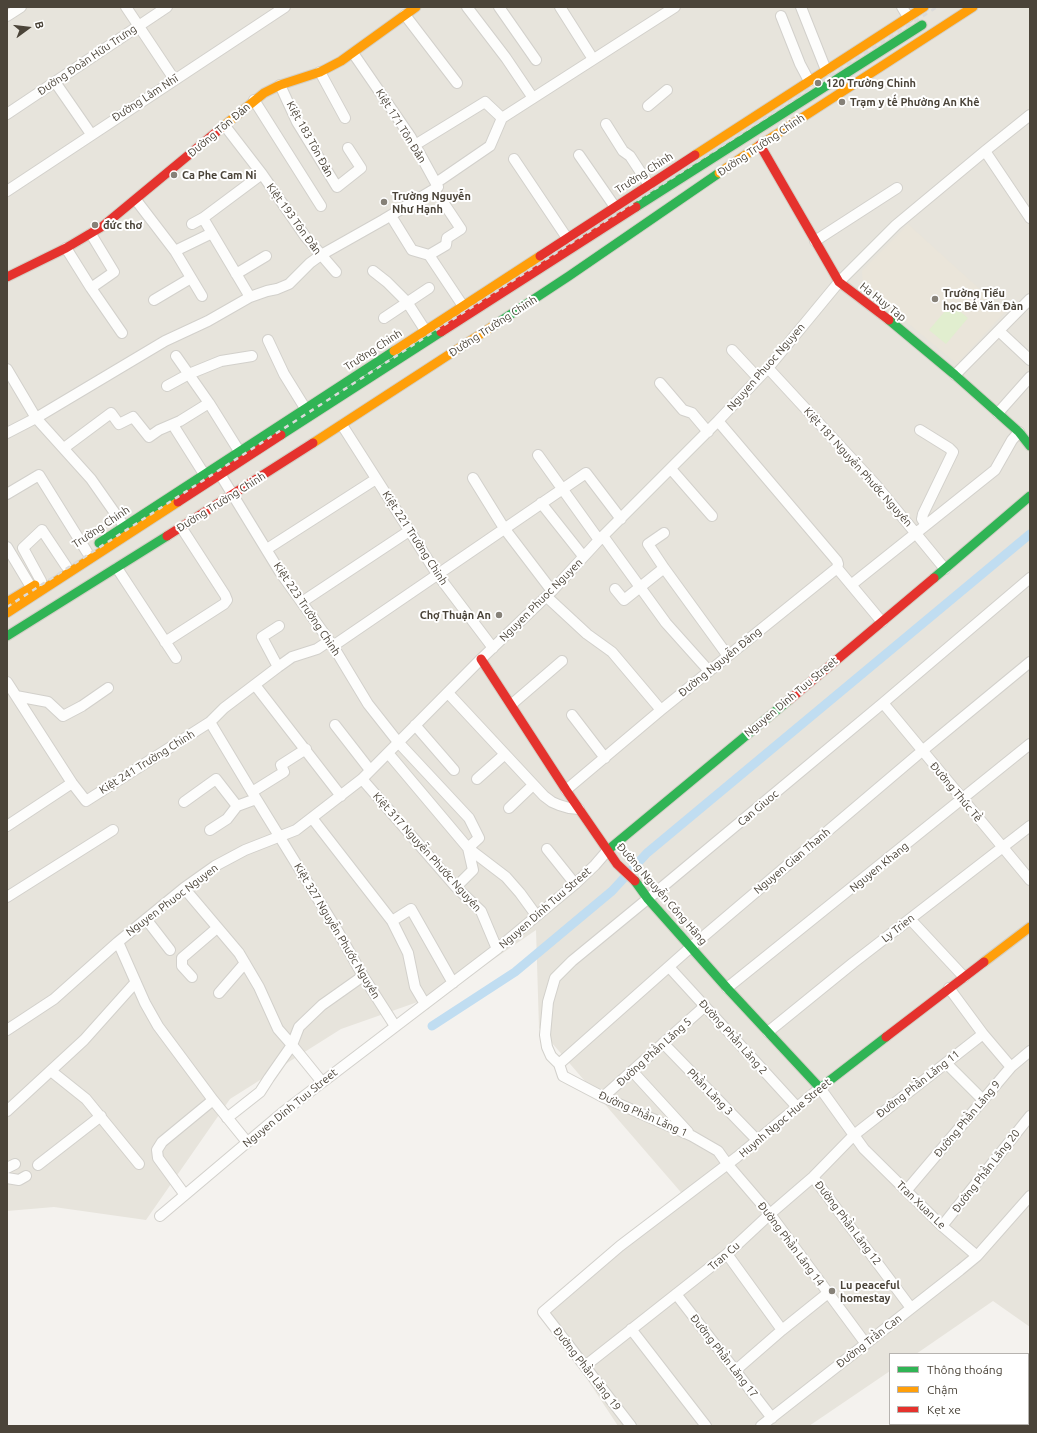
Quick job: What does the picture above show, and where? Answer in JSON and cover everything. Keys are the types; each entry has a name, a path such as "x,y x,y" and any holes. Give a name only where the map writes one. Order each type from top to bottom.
{"main road":[{"name":"Đường Tôn Đản","path":"7,277 91,234 136,200 264,93 280,85 320,72 341,62 416,7"},
{"path":"809,81 924,7"},
{"name":"Đường Trường Chinh","path":"7,636 45,597 220,474 537,283 760,145 973,7"},
{"name":"Đường Trường Chinh","path":"7,613 117,568 342,425 537,283 751,135 930,20"},
{"name":"Trường Chinh","path":"7,602 30,587 45,597 66,566 124,526 809,81"},
{"name":"Ha Huy Tap","path":"760,145 839,282 955,375 1019,432 1030,446"},
{"name":"Nguyen Dinh Tuu Street","path":"608,850 882,622 1030,496"},
{"name":"Đường Nguyễn Công Hãng","path":"481,659 512,704 566,790 617,864 636,882 648,899 727,988 820,1088"},
{"name":"Huynh Ngoc Hue Street","path":"820,1088 1030,927"}],"street":[{"path":"7,16 21,7"},
{"path":"126,7 174,79"},
{"name":"Đường Đoàn Hữu Trưng","path":"7,114 167,7"},
{"name":"Đường Lâm Nhĩ","path":"7,191 174,79 285,7"},
{"path":"468,7 506,58 533,98"},
{"path":"499,7 536,60"},
{"path":"560,7 593,59"},
{"path":"7,433 36,418 166,341 208,321 250,297 289,284 310,263 321,255 438,187 436,183 490,146 502,118 675,7"},
{"path":"801,7 826,70"},
{"path":"902,7 908,17"},
{"path":"405,15 457,83"},
{"path":"781,16 800,64 809,81"},
{"name":"Kiệt 171 Tôn Đản","path":"353,53 415,145 436,183"},
{"path":"320,72 345,118"},
{"path":"54,82 91,134"},
{"name":"Kiệt 183 Tôn Đản","path":"280,85 297,122 337,187 361,168 348,148"},
{"path":"648,106 667,90"},
{"name":"Đường Tôn Đản","path":"254,100 321,206"},
{"path":"415,145 485,102 502,118"},
{"name":"Nguyen Phuoc Nguyen","path":"7,1030 54,999 118,942 184,888 221,862 245,850 296,830 362,779 481,659 549,594 583,556 708,432 768,368 839,282 896,225 984,151 1030,115"},
{"path":"606,124 623,151 630,156 649,185"},
{"name":"Kiệt 193 Tôn Đản","path":"225,126 262,174 305,236 336,272"},
{"path":"984,151 1030,218"},
{"path":"579,155 615,207"},
{"path":"514,159 567,238"},
{"path":"192,224 203,218 262,174"},
{"path":"815,241 897,188"},
{"path":"136,200 175,251 202,296"},
{"path":"429,255 446,245 447,238 460,229 445,205"},
{"path":"203,218 250,297"},
{"path":"387,218 412,250 429,255 463,306"},
{"path":"175,251 212,233"},
{"path":"91,234 114,272 91,288"},
{"path":"66,248 122,333"},
{"path":"236,274 266,256"},
{"path":"373,271 387,282 407,303 425,330"},
{"path":"154,300 191,278"},
{"path":"384,318 429,288"},
{"path":"955,375 1030,299"},
{"path":"999,331 1030,360"},
{"path":"268,340 284,374 306,408"},
{"path":"732,350 758,378"},
{"path":"176,356 209,403 239,451"},
{"path":"167,386 189,374 221,361 252,356"},
{"name":"Kiệt 181 Nguyễn Phước Nguyên","path":"768,368 876,485 945,568"},
{"path":"7,369 36,418 91,479 124,526"},
{"path":"998,413 1030,376"},
{"path":"660,383 683,410 692,413 708,432"},
{"path":"64,448 111,413 119,424 133,417 149,437 159,430 173,425 209,403"},
{"path":"718,421 837,561 837,568 882,622"},
{"path":"173,425 204,474"},
{"name":"Kiệt 221 Trường Chinh","path":"342,425 437,574 493,648"},
{"path":"920,430 950,448 953,452 923,514 922,519 926,525"},
{"path":"851,585 995,470 1012,440 1019,432"},
{"path":"538,455 562,489 640,587 670,628 709,671"},
{"path":"671,468 712,516"},
{"name":"Kiệt 241 Trường Chinh","path":"72,783 84,800 86,801 91,798 210,722 224,708 292,657 331,643 437,574 586,473 620,519"},
{"name":"Kiệt 223 Trường Chinh","path":"220,474 280,572 331,643 368,704 398,742 468,818 479,838 468,848"},
{"path":"7,494 39,475 87,552"},
{"path":"474,478 504,528 549,594 587,634 612,652 662,710"},
{"path":"266,549 376,479"},
{"path":"541,503 583,556"},
{"path":"165,642 224,604 227,600 226,595 181,527"},
{"path":"45,597 23,548 42,530 66,566"},
{"path":"302,602 409,531"},
{"path":"664,533 648,544 728,656"},
{"path":"7,547 30,587"},
{"path":"117,568 176,658"},
{"path":"615,589 624,600 664,568"},
{"name":"Đường Nguyễn Đăng","path":"566,790 709,671 837,568"},
{"name":"Can Giuoc","path":"559,1064 551,1056 547,1047 545,1035 548,1002 556,978 572,960 648,899 883,703 1030,578"},
{"path":"278,667 262,637 279,626"},
{"path":"512,704 562,661"},
{"name":"Nguyen Gian Thanh","path":"559,1064 691,947 922,751 1030,662"},
{"path":"7,682 72,783 7,826"},
{"path":"255,685 341,796"},
{"path":"16,696 48,702 63,716 82,706 108,688"},
{"path":"448,693 533,785 552,802 570,808 579,809"},
{"name":"Đường Thúc Tề","path":"883,703 1030,880"},
{"path":"572,715 605,758"},
{"name":"Kiệt 327 Nguyễn Phước Nguyên","path":"210,722 254,796 338,930 363,976 395,1026"},
{"path":"335,725 370,770"},
{"path":"415,725 454,770"},
{"name":"Nguyen Khang","path":"727,988 1030,744"},
{"path":"210,830 227,819 237,806 254,796 284,772 281,765 306,749"},
{"path":"388,752 468,848 506,877 520,893 536,916"},
{"path":"477,780 505,754"},
{"path":"184,802 216,779 237,806"},
{"name":"Kiệt 317 Nguyễn Phước Nguyên","path":"362,779 456,886 481,911 497,949"},
{"path":"509,808 533,785"},
{"path":"312,818 392,921 408,953 415,987 425,1004"},
{"name":"Ly Trien","path":"768,1032 853,963 1030,826"},
{"path":"7,897 113,830"},
{"path":"456,886 473,870 468,848"},
{"path":"547,849 575,884"},
{"name":"Nguyen Dinh Tuu Street","path":"160,1216 282,1113 497,949 575,884 608,850"},
{"path":"184,888 239,953 260,987 278,1029 322,1082"},
{"path":"392,921 411,910 453,983"},
{"path":"146,919 170,950"},
{"path":"910,919 964,977"},
{"path":"192,977 182,966 182,958 218,928"},
{"path":"118,942 144,1003 158,1026 213,1100 247,1142"},
{"path":"219,993 245,963"},
{"name":"Đường Phần Lăng 2","path":"669,967 797,1108"},
{"path":"227,1118 260,1092 292,1045 299,1027 322,1005 363,976"},
{"path":"7,1111 84,1040 135,983"},
{"path":"949,988 983,1034 1011,1066"},
{"name":"Đường Phần Lăng 5","path":"603,1097 633,1072 705,1006"},
{"name":"Đường Phần Lăng 11","path":"854,1135 983,1034"},
{"name":"Phần Lăng 3","path":"663,1043 757,1140"},
{"name":"Đường Phần Lăng 9","path":"906,1191 1011,1066 1030,1052"},
{"path":"946,1063 983,1100"},
{"name":"Đường Phần Lăng 1","path":"559,1064 563,1076 603,1097 692,1136 718,1151 728,1165"},
{"path":"51,1071 86,1098 139,1164"},
{"path":"633,1072 692,1136"},
{"name":"Huynh Ngoc Hue Street","path":"543,1312 620,1246 728,1165 820,1088"},
{"name":"Tran Xuan Le","path":"820,1088 864,1149 942,1226 977,1256"},
{"path":"185,1195 158,1158 157,1150 162,1142 213,1100"},
{"path":"38,1165 101,1116"},
{"name":"Đường Phần Lăng 20","path":"942,1226 1030,1116"},
{"name":"Tran Cu","path":"585,1366 727,1254 813,1177 854,1135"},
{"name":"Đường Phần Lăng 14","path":"728,1165 770,1214 866,1344"},
{"path":"7,1178 19,1180 26,1176"},
{"name":"Đường Phần Lăng 12","path":"813,1177 911,1308"},
{"path":"977,1256 1030,1196"},
{"path":"727,1254 782,1330"},
{"name":"Đường Trần Can","path":"761,1426 977,1256"},
{"path":"736,1370 828,1293"},
{"name":"Đường Phần Lăng 17","path":"676,1294 772,1418"},
{"name":"Đường Phần Lăng 19","path":"543,1312 631,1426"},
{"path":"631,1329 706,1426"}],"shaded area":[{"path":"7,7 1030,7 1030,1327 993,1301 917,1353 889,1353 889,1372 809,1426 618,1426 543,1312 685,1197 539,1028 536,930 446,992 341,1029 230,1099 146,1220 54,1207 7,1211"},
{"name":"Trường Tiểu học Bế Văn Đàn","path":"908,224 1005,312 957,364 863,286 862,271"}],"green space":[{"path":"951,304 968,318 946,344 929,330"}],"waterway":[{"path":"432,1026 515,972 612,891 647,853 1030,534"}],"railway":[{"path":"7,607 937,7"}],"traffic: fast":[{"path":"636,207 922,25"},
{"path":"493,326 569,276 719,173"},
{"path":"889,320 955,375 1019,432 1030,446"},
{"path":"281,435 441,332"},
{"path":"99,543 394,351"},
{"path":"934,578 1030,496"},
{"path":"7,636 167,536"},
{"path":"608,850 789,700"},
{"path":"635,881 648,899 727,988 820,1088 886,1037"}],"traffic: slow":[{"path":"220,129 264,93 280,85 320,72 341,61 416,7"},
{"path":"695,155 924,7"},
{"path":"719,173 973,7"},
{"path":"394,351 540,256"},
{"path":"313,443 493,326"},
{"path":"7,613 178,502"},
{"path":"7,602 35,585"},
{"path":"984,962 1030,927"}],"traffic: jam":[{"path":"7,277 66,248 103,226 220,129"},
{"path":"760,145 839,282 889,320"},
{"path":"540,256 695,155"},
{"path":"441,332 636,207"},
{"path":"178,502 281,435"},
{"path":"167,536 313,443"},
{"path":"789,700 934,578"},
{"path":"481,659 566,790 617,864 635,881"},
{"path":"886,1037 984,962"}],"place":[{"name":"120 Trường Chinh","path":"818,83"},
{"name":"Trạm y tế Phường An Khê","path":"842,102"},
{"name":"Ca Phe Cam Ni","path":"174,175"},
{"name":"Trường Nguyễn Như Hạnh","path":"384,202"},
{"name":"đức thơ","path":"95,225"},
{"name":"Trường Tiểu học Bế Văn Đàn","path":"935,299"},
{"name":"Chợ Thuận An","path":"499,615"},
{"name":"Lu peaceful homestay","path":"832,1291"}]}
